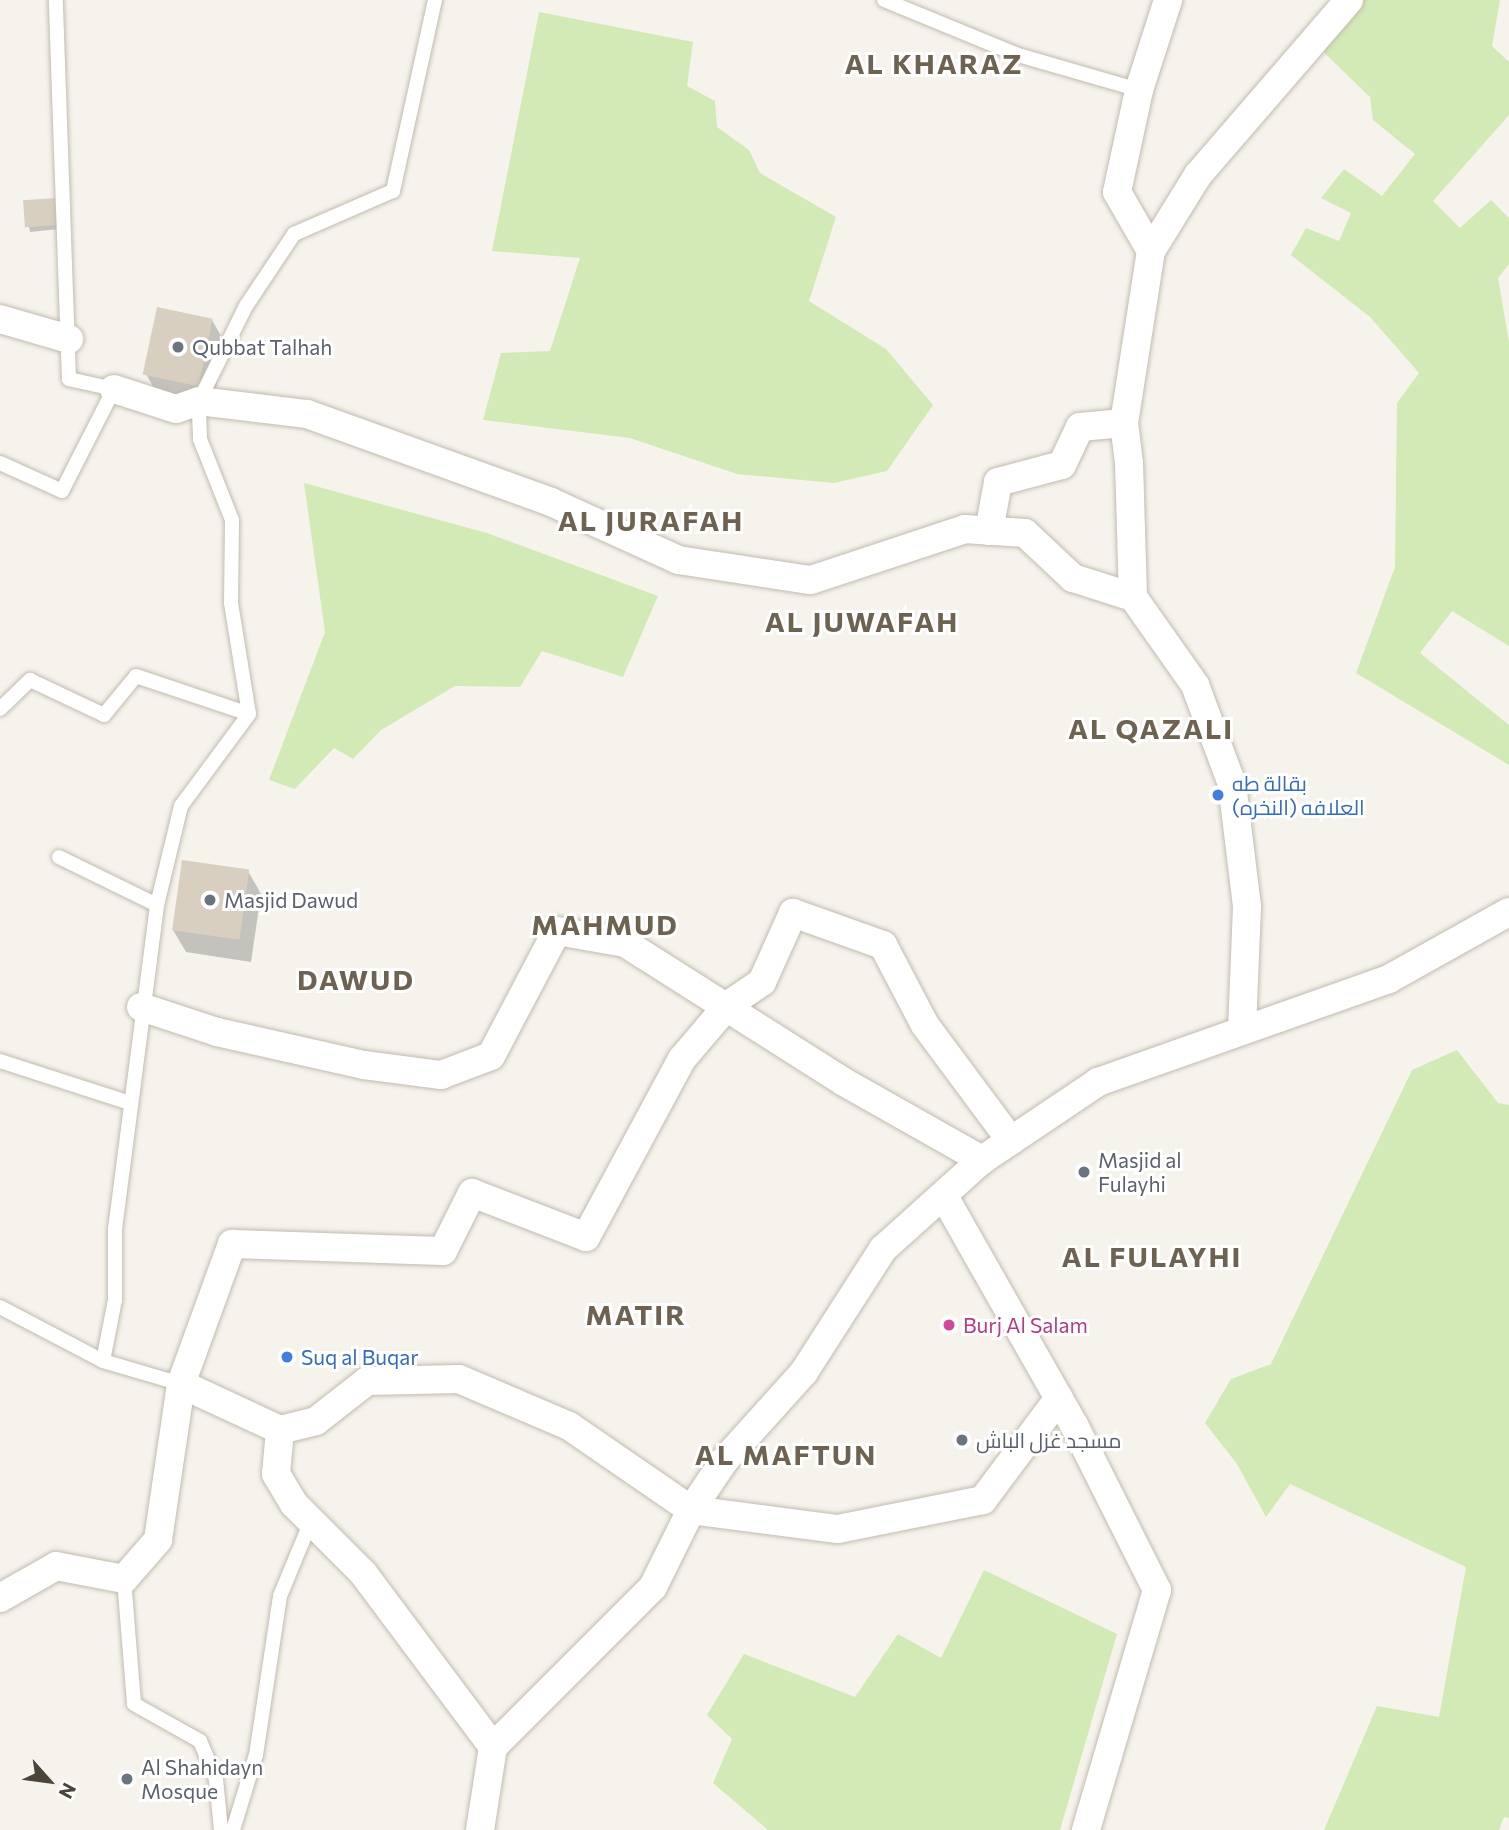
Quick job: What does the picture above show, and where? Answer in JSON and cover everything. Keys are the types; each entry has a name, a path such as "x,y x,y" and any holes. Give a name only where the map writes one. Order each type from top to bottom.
{"street":[{"path":"1152,251 1117,192 1139,90 1168,0"},
{"path":"1242,1029 1247,906 1232,784 1195,685 1133,597 1129,463 1124,423 1152,251 1198,175 1349,0"},
{"path":"0,319 69,339"},
{"path":"114,389 176,409 199,401 307,414 551,502 677,560 811,580 965,529 1025,533 1073,578 1133,597"},
{"path":"989,531 998,482 1062,465 1080,427 1124,423"},
{"path":"480,1830 493,1747 653,1587 691,1510 724,1461 804,1372 883,1249 945,1198 982,1160 1098,1082 1388,979 1509,912"},
{"path":"0,1598 56,1566 124,1579 158,1540 181,1384 232,1244 443,1251 472,1193 586,1237 682,1059 728,1005 762,982 793,913 883,944 925,1025 1011,1141"},
{"path":"141,1007 216,1032 364,1065 441,1076 491,1056 557,931 625,943 728,1005 844,1082 982,1160"},
{"path":"945,1198 1059,1398 1157,1590 1086,1830"},
{"path":"181,1384 280,1430 316,1421 367,1381 459,1379 569,1426 691,1510 838,1529 983,1500 1059,1398"},
{"path":"280,1430 276,1474 294,1504 363,1573 493,1747"}],"lane":[{"path":"0,463 62,491 114,389 69,379 56,0"},
{"path":"103,1361 116,1300 115,1229 141,1007 157,905 181,806 249,714 231,603 232,520 200,439 199,401 246,306 294,234 393,191 435,0"},
{"path":"884,0 1018,55 1139,90"},
{"path":"0,709 30,680 104,715 136,676 249,714"},
{"path":"59,857 157,905"},
{"path":"0,1061 130,1103"},
{"path":"0,1307 103,1361 181,1384"},
{"path":"233,1830 256,1755 280,1596 311,1521"},
{"path":"124,1579 134,1704 200,1741 216,1779 221,1830"}],"green space":[{"path":"1352,0 1500,0 1492,46 1509,62 1509,115 1433,201 1460,228 1491,200 1509,218 1509,264 1498,278 1509,342 1509,646 1452,611 1420,653 1509,725 1509,765 1356,673 1395,567 1397,403 1419,373 1370,317 1291,255 1306,228 1339,241 1351,213 1321,198 1344,169 1382,196 1415,154 1373,120 1370,97 1313,42"},
{"path":"539,12 693,42 687,86 715,101 717,127 749,150 760,173 836,217 809,301 886,349 933,405 887,471 834,483 737,474 630,438 483,420 501,353 550,351 580,258 492,251"},
{"path":"304,483 487,533 658,596 623,677 542,651 520,687 455,686 381,730 353,759 334,748 295,789 269,780 325,632"},
{"path":"1457,1050 1498,1103 1509,1105 1509,1818 1504,1817 1499,1830 1324,1830 1377,1706 1439,1717 1466,1567 1290,1484 1266,1517 1237,1464 1205,1423 1231,1379 1271,1364 1412,1070"},
{"path":"984,1570 1117,1634 1060,1830 768,1830 713,1783 732,1739 707,1715 744,1654 855,1697 898,1634 941,1658"}],"building":[{"path":"55,198 57,225 25,227 23,200"},
{"name":"Qubbat Talhah","path":"157,307 213,319 198,386 143,374"},
{"name":"Masjid Dawud","path":"182,860 249,869 239,940 172,930"}],"place":[{"name":"Qubbat Talhah","path":"178,347"},
{"name":"بقالة طه العلافه (النخره)","path":"1218,795"},
{"name":"Masjid Dawud","path":"210,900"},
{"name":"Masjid al Fulayhi","path":"1084,1172"},
{"name":"Burj Al Salam","path":"949,1325"},
{"name":"Suq al Buqar","path":"287,1357"},
{"name":"مسجد غزل الباش","path":"962,1440"},
{"name":"Al Shahidayn Mosque","path":"127,1779"}],"district":[{"name":"AL KHARAZ","path":"934,63"},
{"name":"AL JURAFAH","path":"651,520"},
{"name":"AL JUWAFAH","path":"862,621"},
{"name":"AL QAZALI","path":"1151,728"},
{"name":"MAHMUD","path":"605,924"},
{"name":"DAWUD","path":"356,979"},
{"name":"AL FULAYHI","path":"1152,1256"},
{"name":"MATIR","path":"636,1314"},
{"name":"AL MAFTUN","path":"786,1454"}]}
